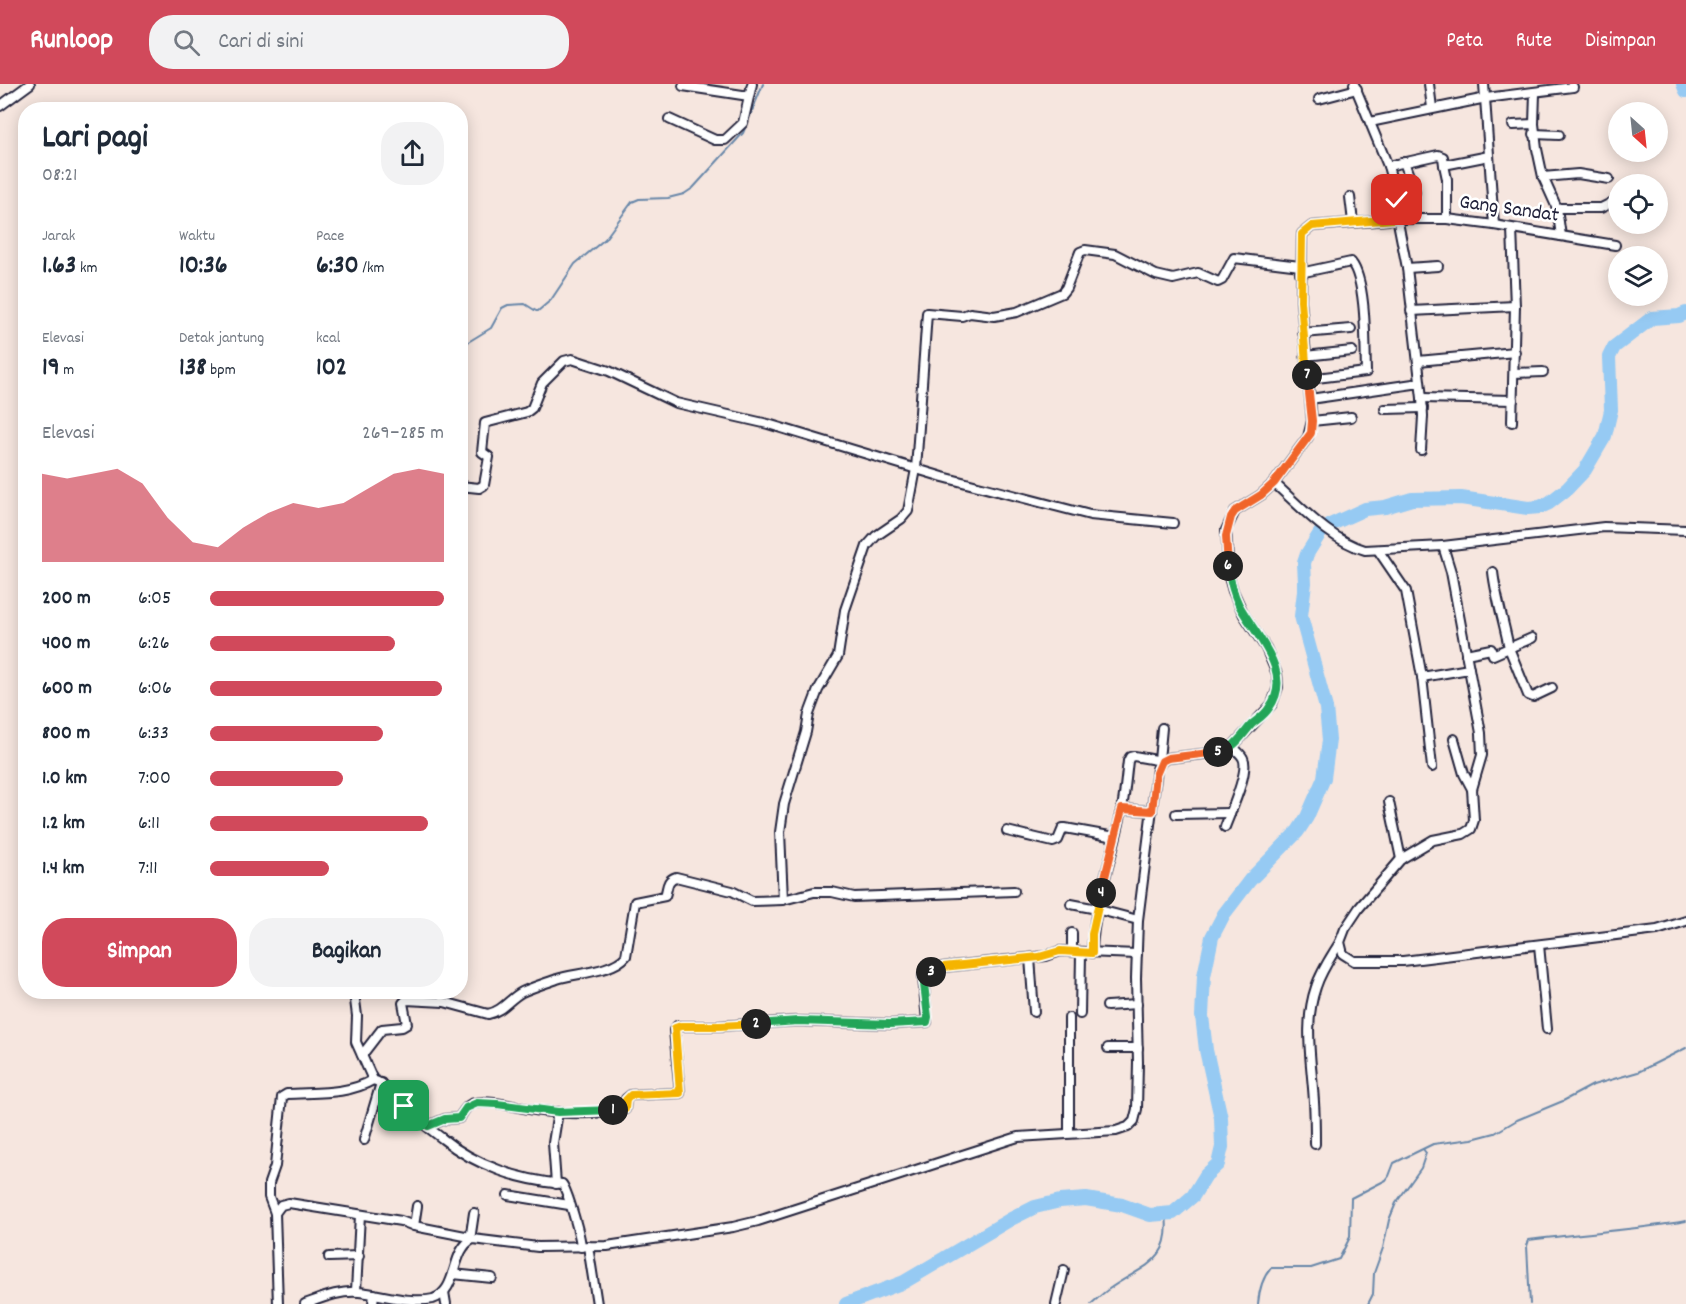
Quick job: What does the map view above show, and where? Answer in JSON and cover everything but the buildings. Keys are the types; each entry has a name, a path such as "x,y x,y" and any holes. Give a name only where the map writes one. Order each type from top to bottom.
{"street":[{"path":"0,106 30,84"},
{"path":"669,119 715,140 725,140 743,123 752,84"},
{"path":"1429,84 1432,108"},
{"path":"1484,84 1494,225"},
{"path":"683,86 748,96"},
{"path":"1319,99 1356,87 1388,166 1397,200 1418,361 1423,408 1421,450"},
{"path":"1370,122 1486,98 1573,87"},
{"path":"1535,93 1534,134 1543,177 1557,208 1561,236"},
{"path":"1513,125 1534,124"},
{"path":"1534,134 1559,135"},
{"path":"1388,166 1441,155 1447,179 1447,219"},
{"path":"1444,165 1489,156"},
{"path":"1404,162 1415,192"},
{"path":"1543,177 1578,174 1608,180"},
{"path":"1350,197 1353,222"},
{"path":"1557,208 1596,208 1608,204"},
{"name":"Gang Sandat","path":"1300,269 1301,239 1305,230 1312,226 1398,218 1447,219 1615,245"},
{"path":"1512,229 1515,306 1512,422"},
{"path":"783,900 780,832 784,804 806,732 809,714 818,690 837,656 845,610 865,551 876,537 907,514 916,469 927,313 962,316 970,313 994,316 1017,312 1062,292 1066,288 1080,252 1085,250 1115,254 1156,275 1173,279 1198,273 1218,282 1222,280 1234,258 1300,269 1351,262 1356,268 1363,311 1365,373 1308,379"},
{"path":"1407,268 1438,266"},
{"path":"1092,953 1092,934 1122,809 1130,757 1160,761 1220,752 1233,747 1269,708 1278,683 1271,658 1233,591 1228,566 1226,530 1235,511 1261,495 1274,483 1311,430 1300,269"},
{"path":"1411,311 1515,306"},
{"path":"1303,333 1351,329"},
{"path":"1305,356 1352,351"},
{"path":"1418,361 1515,352"},
{"path":"468,487 480,488 484,485 489,457 482,452 485,423 527,412 532,408 542,383 564,361 572,359 609,371 676,403 768,424 916,469 1090,515 1173,523"},
{"path":"1514,373 1543,372"},
{"path":"1310,399 1420,383"},
{"path":"1422,399 1513,400"},
{"path":"1385,408 1423,408"},
{"path":"1312,421 1351,417"},
{"path":"1274,483 1343,541 1365,550 1443,546 1604,527 1686,531"},
{"path":"1315,1143 1309,1042 1310,1007 1323,970 1359,908 1401,859 1433,840 1463,834 1471,829 1474,820 1472,789 1483,746 1451,572 1443,546"},
{"path":"1378,550 1406,591 1422,676 1432,766"},
{"path":"1492,572 1509,648 1528,694 1533,697 1552,688"},
{"path":"1466,654 1491,650 1493,655 1532,638"},
{"path":"1422,676 1469,669"},
{"path":"276,1213 281,1205 290,1203 401,1221 414,1227 470,1239 538,1247 624,1244 747,1224 934,1165 1005,1139 1116,1131 1128,1127 1134,1121 1137,1109 1138,920 1156,775 1160,761 1162,728"},
{"path":"1454,739 1464,774 1472,789"},
{"path":"1225,827 1239,792 1244,766 1244,759 1233,747"},
{"path":"1389,802 1401,859"},
{"path":"1122,809 1152,811"},
{"path":"1176,814 1230,813"},
{"path":"1007,831 1053,842 1058,840 1065,828 1114,837"},
{"path":"362,1055 382,1029 402,1027 408,1024 403,1003 406,1000 444,1002 488,1014 506,1007 526,991 558,979 588,973 619,963 626,956 635,902 665,896 672,878 676,877 732,891 752,901 783,900 814,892 832,892 854,897 1014,891"},
{"path":"1071,904 1138,920"},
{"path":"1340,942 1343,954 1348,959 1364,962 1403,961 1658,930 1686,921"},
{"path":"1072,933 1072,952"},
{"path":"1539,945 1547,1029"},
{"path":"428,1126 445,1119 459,1118 466,1108 477,1103 558,1112 621,1110 626,1108 626,1100 631,1095 680,1093 674,1030 677,1026 798,1021 890,1024 927,1022 923,976 943,967 1046,956 1057,952 1137,954"},
{"path":"1080,1014 1081,953"},
{"path":"1030,958 1034,1012"},
{"path":"355,999 357,1016 355,1037 362,1055 377,1082 393,1097 458,1150 489,1167 530,1179 562,1184 566,1189 569,1205 584,1247 597,1304"},
{"path":"1107,1006 1137,1004"},
{"path":"1069,1018 1069,1134"},
{"path":"1108,1048 1138,1048"},
{"path":"364,1140 377,1082"},
{"path":"278,1304 276,1213 269,1197 269,1183 275,1166 283,1095 348,1090 377,1082"},
{"path":"556,1184 553,1143 558,1112"},
{"path":"508,1195 569,1205"},
{"path":"414,1227 417,1206"},
{"path":"305,1304 356,1291 417,1302 433,1299 444,1292 465,1245 470,1239 474,1213"},
{"path":"356,1291 360,1215"},
{"path":"329,1257 359,1256"},
{"path":"1056,1304 1064,1270"},
{"path":"453,1274 492,1278"},
{"path":"444,1292 446,1304"},
{"path":"373,1304 374,1294"}],"waterway":[{"path":"468,342 491,328 502,308 508,305 525,304 538,311 551,300 575,264 605,239 632,202 639,199 668,198 684,194 693,188 743,133 763,84"},
{"path":"1683,84 1686,91"},
{"path":"846,1304 904,1282 1035,1207 1060,1201 1086,1199 1122,1205 1150,1215 1173,1213 1193,1196 1206,1175 1218,1164 1222,1147 1221,1118 1206,1050 1202,1016 1204,976 1212,937 1224,914 1250,880 1298,831 1307,817 1324,778 1329,740 1326,708 1301,616 1305,583 1304,563 1307,554 1320,533 1332,524 1365,509 1385,507 1412,499 1461,498 1528,508 1540,507 1549,503 1567,489 1585,470 1605,436 1611,410 1609,357 1614,347 1652,318 1679,316 1686,313"},
{"path":"1258,1304 1261,1285 1271,1268 1311,1268 1339,1259 1350,1237 1351,1198 1386,1180 1394,1163 1433,1144 1472,1139 1495,1133 1517,1120 1563,1101 1593,1085 1638,1072 1686,1048"},
{"path":"1368,1304 1373,1294 1374,1273 1383,1248 1389,1220 1396,1203 1421,1168 1426,1153 1423,1149"},
{"path":"1091,1304 1109,1289 1143,1268 1159,1253 1167,1231 1166,1214"},
{"path":"1530,1304 1527,1246 1529,1240 1686,1221"}],"route":[{"path":"404,1106 428,1126 437,1121 459,1118 466,1108 477,1103 558,1112 621,1110 626,1108 626,1100 631,1095 680,1093 674,1030 677,1026 719,1026 787,1021 859,1021 890,1024 927,1022 923,976 926,974 943,967 1046,956 1060,951 1092,953 1092,934 1122,809 1152,811 1157,769 1164,759 1230,749 1269,708 1278,687 1278,678 1271,658 1233,591 1229,577 1226,530 1235,511 1261,495 1274,483 1311,433 1312,421 1301,301 1302,234 1312,226 1393,219 1398,214 1397,200"}]}
